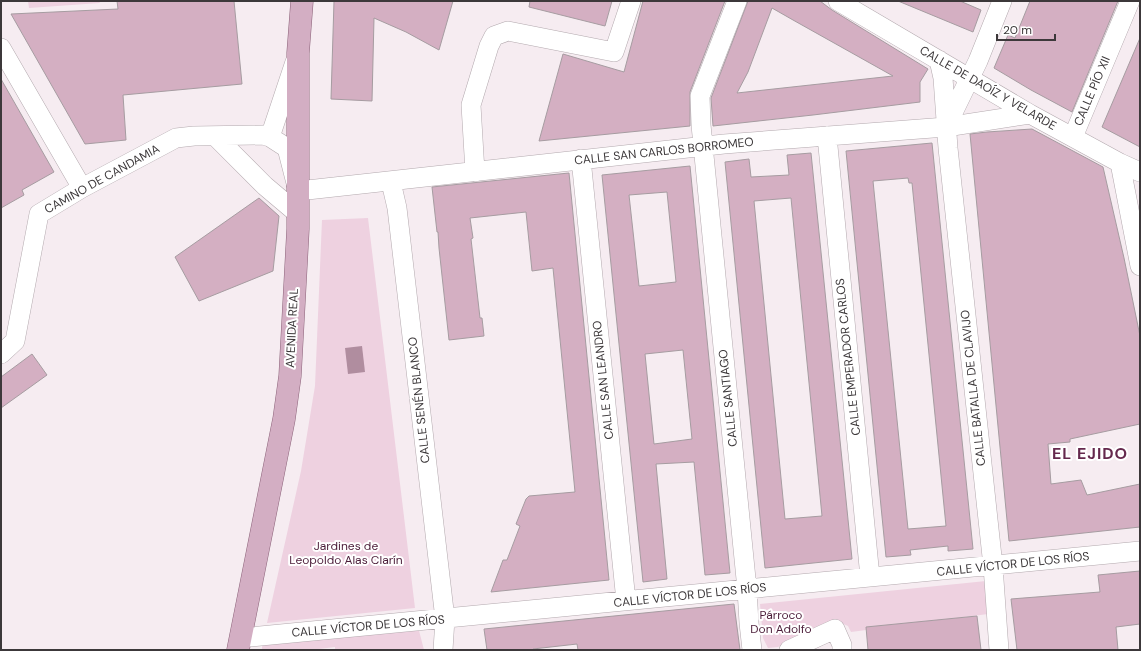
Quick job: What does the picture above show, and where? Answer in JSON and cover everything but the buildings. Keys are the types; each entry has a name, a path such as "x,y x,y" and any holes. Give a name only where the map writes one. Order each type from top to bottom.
{"main road":[{"name":"AVENIDA REAL","path":"239,644 284,420 290,376 298,191 298,53 302,1"}],"street":[{"path":"475,172 471,105 489,46 494,36 508,32 614,52 631,1"},
{"name":"CALLE SANTIAGO","path":"737,1 700,96 703,146 752,650"},
{"name":"CALLE DE DAOÍZ Y VELARDE","path":"838,1 867,9 939,60 971,74 1030,114 1120,163 1140,172"},
{"path":"946,127 971,74 1002,1"},
{"name":"CALLE PÍO XII","path":"1073,137 1130,1"},
{"path":"1,48 82,188"},
{"path":"270,137 298,53"},
{"name":"CALLE BATALLA DE CLAVIJO","path":"939,60 943,78 946,127 992,566 999,650"},
{"name":"CALLE SAN CARLOS BORROMEO","path":"298,191 391,182 703,146 946,127 1030,114"},
{"name":"CAMINO DE CANDAMIA","path":"1,354 15,341 39,214 82,188 176,138 262,134 270,137 287,148 298,191"},
{"path":"215,136 265,186 297,213"},
{"name":"CALLE EMPERADOR CARLOS","path":"827,136 870,577"},
{"name":"CALLE SAN LEANDRO","path":"581,159 626,601"},
{"path":"1120,163 1140,266"},
{"name":"CALLE SENÉN BLANCO","path":"391,182 397,208 444,619 443,650"},
{"name":"CALLE VÍCTOR DE LOS RÍOS","path":"239,644 444,619 1140,551"},
{"path":"788,650 835,629 842,645 842,650"}],"green space":[{"path":"28,1 99,1 100,3 29,8"},
{"name":"Jardines de Leopoldo Alas Clarín","path":"368,218 415,608 267,623 301,471 315,386 322,220"},
{"name":"Párroco Don Adolfo","path":"986,581 988,614 851,632 848,626 839,622 798,636 778,647 768,648 763,638 760,604"},
{"path":"415,615 424,650 335,650 335,647 311,650 262,650 263,627"}],"shaded area":[{"path":"362,346 365,372 348,374 345,348"}],"district":[{"name":"EL EJIDO","path":"1090,453"}]}
